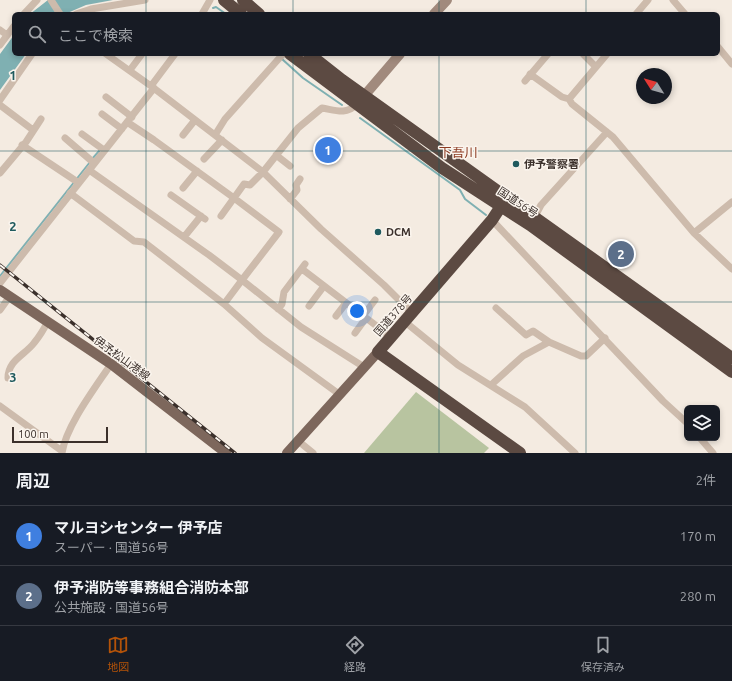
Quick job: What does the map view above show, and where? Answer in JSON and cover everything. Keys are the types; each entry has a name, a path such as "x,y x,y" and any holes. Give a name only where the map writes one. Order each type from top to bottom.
{"highway":[{"path":"243,0 257,12"},
{"path":"226,1 239,12"},
{"name":"国道56号","path":"293,56 360,100"},
{"name":"国道56号","path":"311,56 360,100 442,168 504,202 732,358"},
{"name":"国道378号","path":"504,202 492,220 378,352 520,453"},
{"name":"国道56号","path":"532,221 732,372"}],"main road":[{"name":"伊予松山港線","path":"0,290 113,366 226,453"},
{"path":"287,453 297,440 378,352"}],"street":[{"path":"26,12 37,0"},
{"path":"51,0 59,12"},
{"path":"82,12 91,9 145,0"},
{"path":"203,12 210,0"},
{"path":"436,12 447,0"},
{"path":"638,12 648,0"},
{"path":"673,0 683,12"},
{"path":"0,45 12,29"},
{"path":"0,30 7,35"},
{"path":"720,49 731,61"},
{"path":"0,100 31,56"},
{"path":"109,56 153,87 263,172 458,365 525,407 575,453"},
{"path":"130,70 140,56"},
{"path":"0,283 129,120 174,56"},
{"path":"215,135 225,119 281,56"},
{"path":"221,216 244,184 250,185 263,172 298,128 322,108 346,111 351,110 398,56"},
{"path":"525,81 546,56"},
{"path":"585,56 596,67"},
{"path":"569,99 606,56"},
{"path":"530,74 562,97 569,99 572,104 607,132 694,233 732,269"},
{"path":"112,98 129,120 279,232 224,304"},
{"path":"0,105 33,130"},
{"path":"102,114 122,129"},
{"path":"0,173 41,119"},
{"path":"183,135 195,120"},
{"path":"532,221 541,205 607,132"},
{"path":"82,134 104,150"},
{"path":"65,138 94,163"},
{"path":"204,159 222,140"},
{"path":"22,145 79,183"},
{"path":"276,155 290,166"},
{"path":"89,170 184,237 242,280 301,327 364,367"},
{"path":"183,188 197,171"},
{"path":"290,199 297,190 296,185 300,179"},
{"path":"70,193 134,241 144,242 224,304 262,338 339,394"},
{"path":"173,198 203,217 184,237"},
{"path":"694,233 732,202"},
{"path":"492,220 663,401 684,420"},
{"path":"278,309 282,304 284,292 303,266 324,286 390,337"},
{"path":"309,306 324,286"},
{"path":"0,310 10,296"},
{"path":"355,333 375,300"},
{"path":"336,316 346,303"},
{"path":"496,308 526,335 533,331 549,342 586,356 605,338"},
{"path":"8,378 8,372 13,362 29,350 48,322"},
{"path":"491,385 523,356 549,342"},
{"path":"0,406 62,452 66,439 83,406 113,366 122,359 146,377"},
{"path":"297,440 313,453"},
{"path":"703,441 713,453"}],"green space":[{"path":"416,392 489,448 484,453 364,453"}],"water":[{"path":"48,0 113,0 86,5 70,12 33,12"},
{"path":"12,38 12,56 25,56 0,90 0,54"}],"waterway":[{"path":"213,8 216,7 223,12"},
{"path":"282,59 303,78 342,105"},
{"path":"360,118 460,190 465,199 486,215"},
{"path":"92,159 100,150"},
{"path":"0,276 90,162"}],"railway":[{"path":"0,265 235,453"}],"place":[{"name":"マルヨシセンター 伊予店","path":"328,150"},
{"name":"伊予警察署","path":"516,164"},
{"name":"DCM","path":"378,232"},
{"name":"伊予消防等事務組合消防本部","path":"621,254"}],"district":[{"name":"下吾川","path":"458,152"}]}
